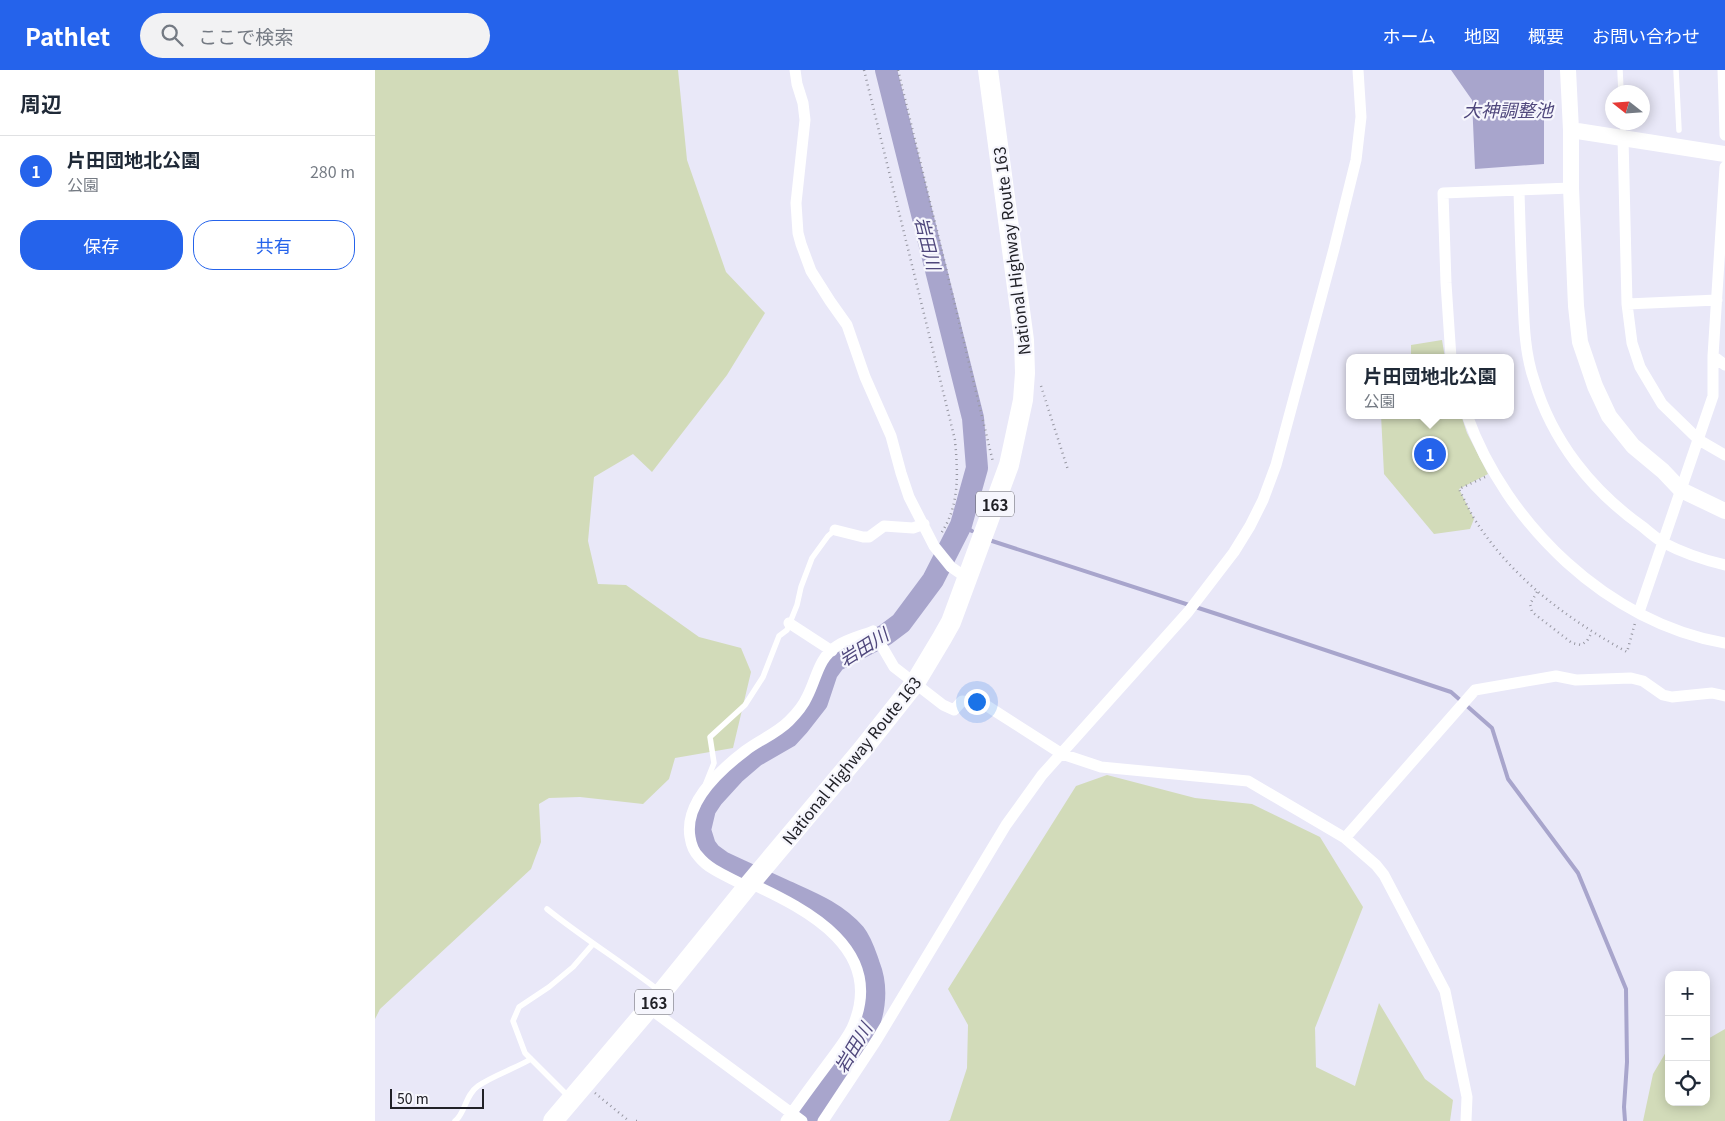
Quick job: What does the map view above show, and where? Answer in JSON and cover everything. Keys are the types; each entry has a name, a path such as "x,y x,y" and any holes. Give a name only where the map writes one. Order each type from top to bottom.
{"highway":[{"name":"National Highway Route 163","path":"553,1121 862,750 915,683 951,622 959,573 1005,476 1017,432 1023,400 1025,373 1024,340 988,70"}],"street":[{"path":"795,70 805,120 796,203 799,238 811,271 829,301 847,325 865,378 891,436 909,496 934,545 959,573"},
{"path":"823,1121 877,1041 1006,825 1042,776 1188,612 1234,552 1250,526 1263,500 1276,465 1356,160 1361,118 1358,70"},
{"path":"1568,70 1576,306 1581,342 1595,386 1609,416 1633,446 1663,471 1681,490 1725,511"},
{"path":"1723,70 1725,135"},
{"path":"1571,130 1605,130"},
{"path":"1725,154 1623,130 1627,304 1632,343 1640,367 1661,404 1699,440 1725,455"},
{"path":"1639,612 1713,396 1713,356 1717,300 1723,256 1725,167"},
{"path":"1451,354 1443,193 1571,188"},
{"path":"1519,191 1525,332 1534,381 1561,441 1595,487 1627,516 1663,542 1692,556 1725,565"},
{"path":"1627,304 1717,300"},
{"path":"1713,356 1725,365"},
{"path":"1469,419 1480,448 1493,473 1527,523 1570,566 1606,593 1639,612 1676,629 1725,643"},
{"path":"835,530 869,537 884,526 913,528 924,524"},
{"path":"789,623 832,651"},
{"path":"649,1008 794,1118 848,1034 858,1009 860,981 853,958 843,944 831,931 794,905 753,880 703,862 693,849 689,823 696,803 722,771 744,751 790,720 807,696 820,664 832,651 837,646 873,631 885,654 895,667 943,705 954,710 962,701 984,704 1062,754 1101,767 1248,782 1345,838 1376,865 1384,875 1445,991 1467,1097 1466,1121"},
{"path":"1345,838 1475,690 1556,676 1577,680 1631,678 1643,681 1663,695 1672,697 1711,693 1725,696"}],"lane":[{"path":"1621,70 1621,85"},
{"path":"1676,70 1679,130"},
{"path":"704,791 714,763 710,737 745,705 763,678 779,636 787,630 812,558 828,536 835,530"},
{"path":"547,909 573,931 623,962 662,992"},
{"path":"571,1099 525,1053 513,1021 519,1007 549,987 573,966 593,944"},
{"path":"455,1121 459,1117 470,1094 478,1086 531,1059"}],"path":[{"path":"864,70 955,440 958,469 957,492 952,514 934,545"},
{"path":"898,70 993,463 997,470 1005,476"},
{"path":"1493,473 1459,489 1484,533 1505,559 1537,592 1570,618 1627,652 1639,612"},
{"path":"1537,592 1530,604 1532,612 1566,638 1573,643 1581,645 1587,641 1592,632"},
{"path":"585,1084 629,1121"},
{"path":"636,1121 641,1121"}],"green space":[{"path":"375,70 678,70 687,160 726,272 765,313 727,375 652,472 633,454 594,477 588,541 598,584 626,585 699,637 741,648 751,672 733,748 675,758 669,779 643,804 580,797 549,798 539,804 541,842 531,869 380,1009 375,1019"},
{"path":"1442,340 1444,354 1411,354 1411,345"},
{"path":"1381,419 1462,419 1467,433 1488,474 1459,489 1474,519 1470,529 1434,534 1384,474"},
{"path":"1107,775 1195,798 1252,804 1320,837 1363,907 1315,1028 1316,1067 1355,1086 1379,1003 1425,1079 1453,1100 1450,1121 948,1121 950,1120 967,1068 968,1025 948,989 1076,786"},
{"path":"1725,1029 1725,1121 1643,1121 1653,1074 1665,1054 1665,1106 1710,1106 1710,1038"}],"water":[{"name":"大神調整池","path":"1451,70 1544,70 1544,164 1475,169 1472,100"}],"waterway":[{"name":"岩田川","path":"804,1121 861,1042 869,1023 874,1004 874,984 866,957 855,934 839,919 811,902 722,862 711,854 705,846 700,830 705,809 734,774 755,756 788,737 799,725 817,702 827,672 835,661 885,635 901,623 933,580 961,525 977,468 973,418 886,70"},
{"path":"961,525 972,531"},
{"path":"989,540 1451,692 1492,728 1508,779 1578,873 1626,989 1627,1062 1625,1121"}],"place":[{"name":"片田団地北公園","path":"1430,454"}]}
